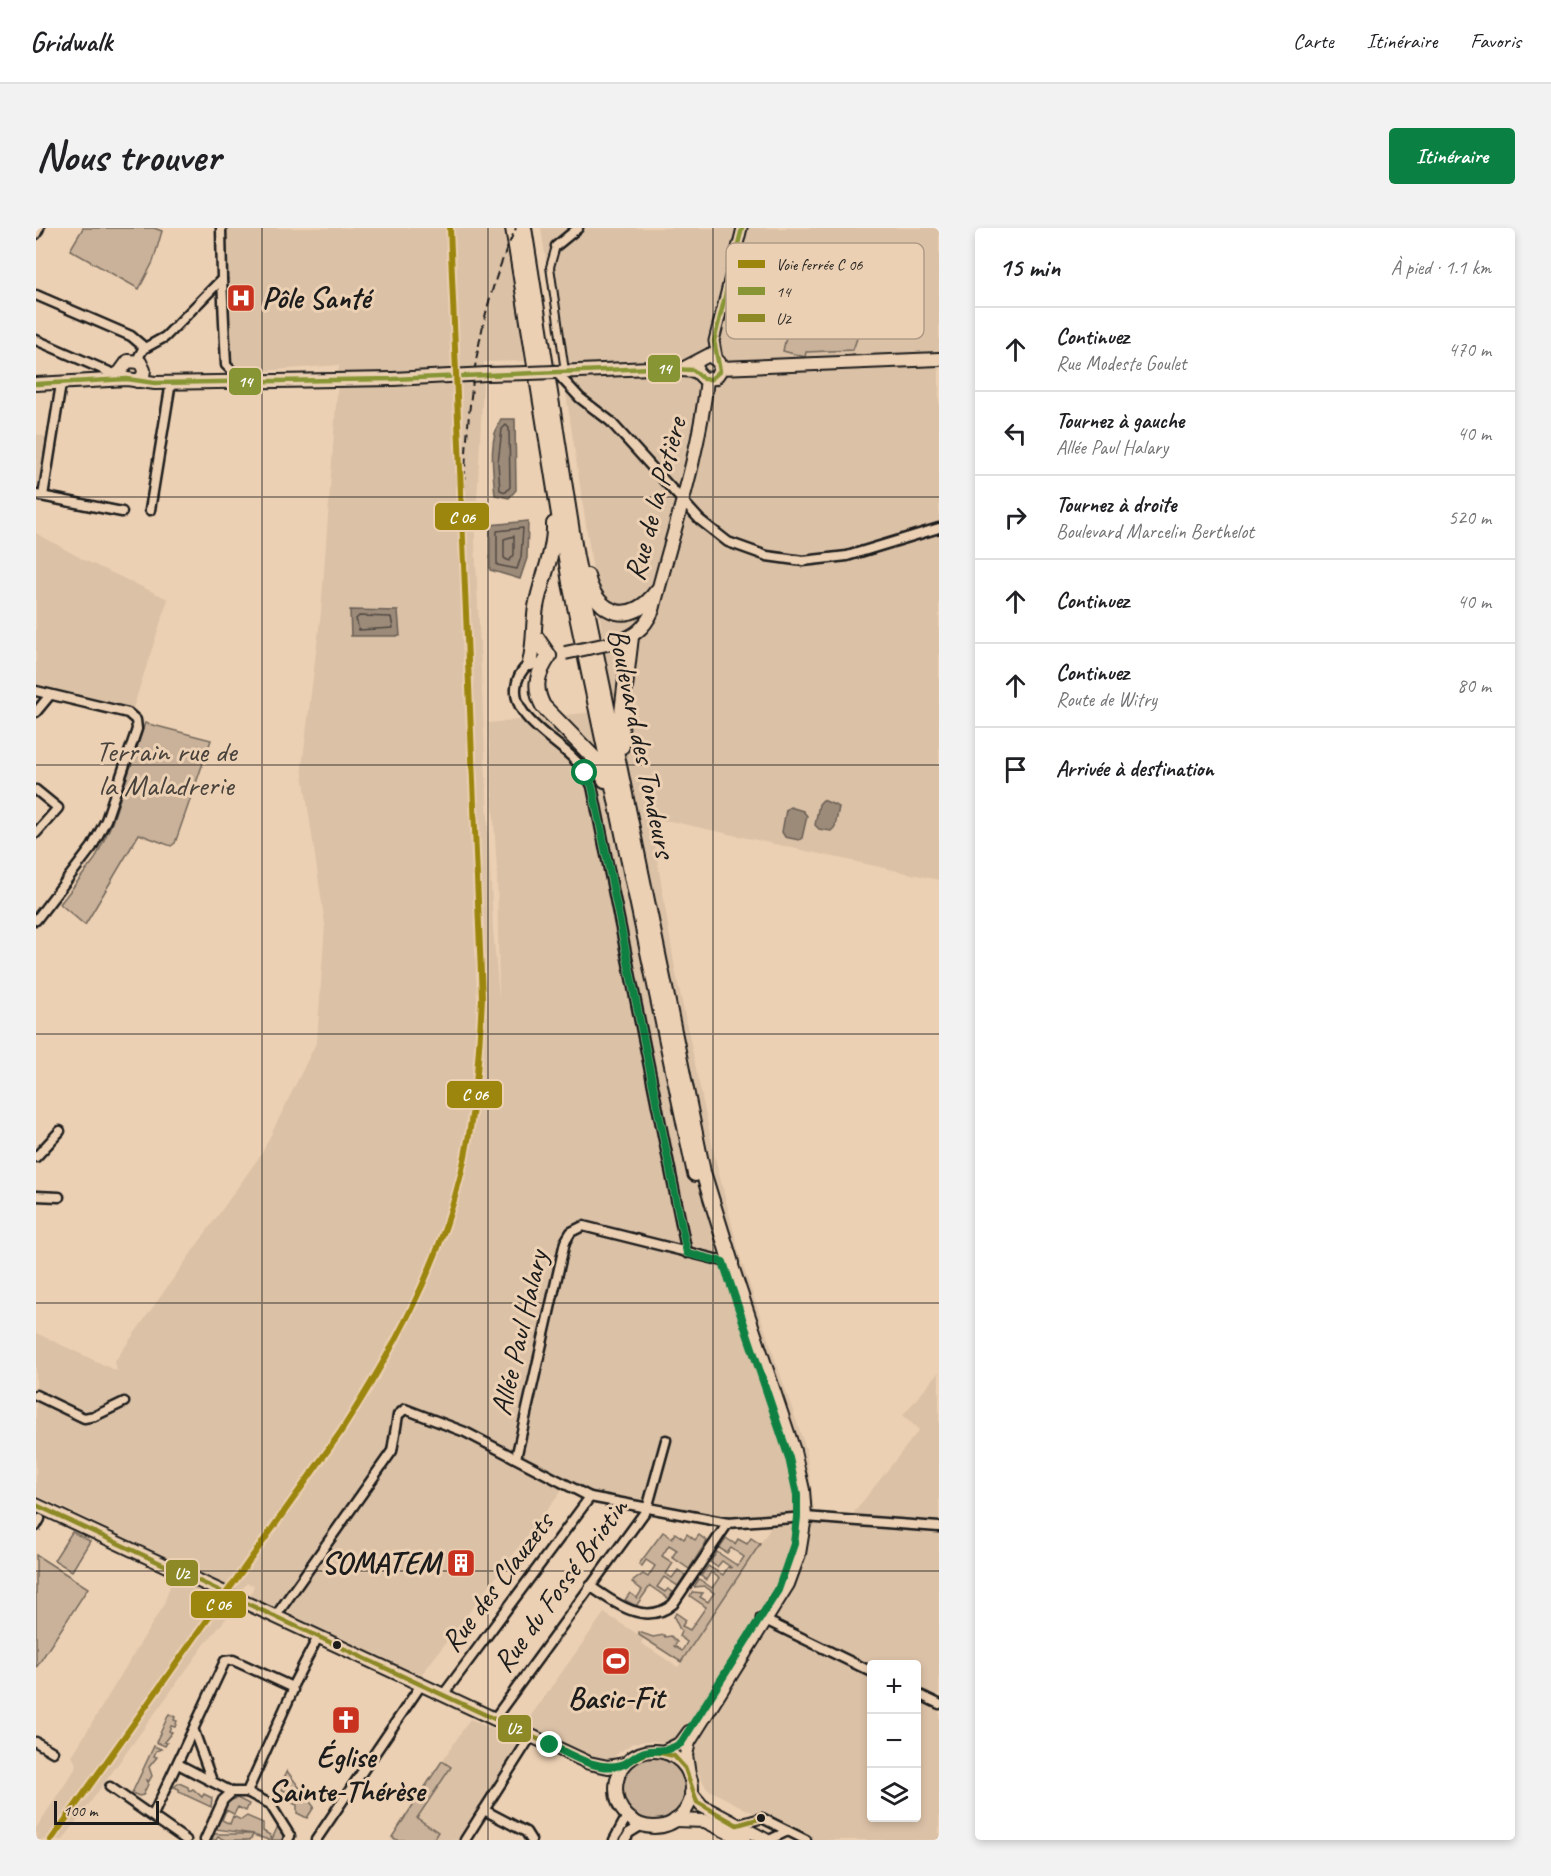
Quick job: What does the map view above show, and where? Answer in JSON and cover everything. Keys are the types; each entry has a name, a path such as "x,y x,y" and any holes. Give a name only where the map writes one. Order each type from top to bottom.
{"highway":[{"name":"Boulevard des Tondeurs","path":"513,228 570,583 688,1147 727,1262"},
{"name":"Boulevard des Tondeurs","path":"524,228 576,556 704,1172 727,1262"},
{"path":"530,663 536,637 537,604 554,538 546,466 546,435"},
{"path":"563,477 590,587 596,598 612,610 622,614 635,613 644,608 657,591"},
{"path":"536,637 549,656 537,679 538,697 543,706 588,750 600,768 637,929 650,968"},
{"path":"631,637 621,721 636,846"}],"main road":[{"path":"130,375 155,383 393,379 683,368 699,363 709,355 719,363 939,359"},
{"path":"36,384 105,382 130,375 144,367 137,360"},
{"path":"699,363 707,380 718,375 719,363"},
{"name":"Rue de la Potière","path":"631,637 642,628 652,610 704,413 707,380"},
{"path":"549,656 631,637"},
{"path":"675,1820 685,1809 691,1793 686,1755 689,1742 763,1620 778,1590 801,1517 789,1458 727,1262"},
{"path":"36,1505 589,1763 608,1767 625,1764 642,1753 663,1752 682,1742 763,1620"},
{"path":"663,1752 678,1760 689,1775"},
{"path":"589,1763 616,1789"},
{"path":"625,1764 618,1777 616,1789 619,1804 627,1816 642,1825 659,1826 675,1820 705,1821 744,1840"},
{"path":"691,1793 702,1806 768,1840"}],"street":[{"path":"36,234 39,228"},
{"path":"221,228 226,365 232,371 233,381"},
{"path":"578,228 556,246 550,267 560,371 580,398 610,421 700,520 728,542 767,556 803,561 847,556 939,528"},
{"path":"738,243 742,228"},
{"path":"137,360 144,347 165,337 222,279"},
{"path":"699,363 714,341 726,293"},
{"path":"36,295 131,336 144,347"},
{"path":"36,340 130,375"},
{"path":"714,341 719,363"},
{"path":"150,510 171,382"},
{"path":"61,384 39,496 122,512"},
{"path":"549,656 530,663 517,679 515,690 517,703 524,714 576,760 592,786 687,1253"},
{"path":"36,691 128,713 136,720 137,729 106,820 81,863 36,920"},
{"path":"36,712 50,694"},
{"path":"36,790 58,808 36,833"},
{"path":"36,1157 60,1131"},
{"path":"36,1196 59,1197"},
{"name":"Allée Paul Halary","path":"727,1262 583,1226 571,1232 564,1242 516,1458 590,1497 728,1523 801,1517 939,1527"},
{"path":"36,1395 84,1418 95,1416 124,1402"},
{"path":"275,1617 392,1451 398,1415 405,1409 437,1419 512,1459 516,1458"},
{"name":"Rue du Fossé Briotin","path":"494,1719 647,1509 666,1440"},
{"name":"Rue des Clauzets","path":"443,1695 590,1497"},
{"path":"590,1586 632,1611 648,1615 663,1612 673,1604 728,1523"},
{"path":"763,1620 867,1670"},
{"path":"247,1791 293,1690 292,1687 318,1637"},
{"path":"153,1815 228,1659 292,1687"},
{"path":"316,1840 421,1685"},
{"path":"921,1695 939,1704"},
{"path":"194,1731 212,1781"},
{"path":"465,1840 531,1736"},
{"path":"36,1742 53,1752"},
{"path":"178,1764 232,1792 247,1791 270,1804 290,1836 288,1840"},
{"path":"110,1787 186,1840"},
{"path":"205,1840 223,1800 232,1792"},
{"path":"484,1810 526,1832 531,1840"},
{"path":"614,1840 627,1816"},
{"path":"737,1825 762,1818 806,1840"},
{"path":"625,1840 629,1833 642,1825"},
{"path":"768,1840 788,1831"}],"shaded area":[{"path":"223,228 503,228 527,361 484,362 475,541 493,928 499,999 497,870 488,723 614,710 541,228 939,228 939,880 670,821 651,821 675,969 714,1154 741,1260 806,1449 815,1517 849,1519 919,1430 903,1415 939,1372 939,1840 806,1840 707,1789 691,1760 664,1742 634,1743 618,1753 608,1764 520,1731 604,1613 644,1638 641,1643 678,1667 772,1526 647,1514 594,1501 564,1488 418,1679 250,1597 254,1585 247,1583 227,1607 229,1615 205,1644 63,1840 36,1840 36,1828 77,1766 72,1756 164,1604 178,1562 36,1495 36,1333 117,1371 115,1361 262,1153 317,1041 325,924 302,767 321,612 339,365 238,373 229,363"},
{"path":"36,434 47,437 37,491 36,491"},
{"path":"36,533 84,560 168,599 133,708 36,686"},
{"path":"470,1719 518,1741 519,1746 459,1840 390,1840"}],"green space":[{"path":"83,228 154,228 162,231 153,262 139,289 70,250"},
{"path":"786,339 857,339 853,350 806,352 805,357 783,351"},
{"name":"Terrain rue de la Maladrerie","path":"145,723 211,740 175,843 171,846 139,834 85,925 60,904 95,859 112,823"},
{"path":"72,1532 90,1541 72,1571 54,1560"},
{"path":"663,1532 672,1538 675,1533 684,1539 687,1534 695,1540 699,1535 707,1541 689,1569 672,1557 677,1550 669,1545 662,1556 673,1563 666,1574 672,1578 678,1570 685,1575 678,1586 664,1577 657,1587 665,1592 668,1589 673,1592 669,1599 650,1586 636,1606 625,1600 630,1593 637,1598 642,1590 632,1582 643,1574 648,1577 655,1566 646,1560 642,1566 639,1564"},
{"path":"726,1538 735,1544 738,1539 747,1544 751,1538 760,1544 681,1662 639,1635 639,1632 653,1637 671,1636 677,1642 674,1646 682,1651 687,1642 679,1636 681,1632 674,1617 676,1613 686,1620 682,1626 690,1630 706,1607 690,1596 692,1592 703,1593 700,1597 708,1602 714,1593 704,1586 694,1587 699,1579 712,1588 719,1578 711,1572 706,1580 701,1576 708,1566 723,1575 728,1567 732,1568 722,1561 717,1567 710,1562 717,1552 738,1566 744,1557 731,1548 727,1553 719,1548"},
{"path":"36,1555 88,1588 36,1668"},
{"path":"169,1714 177,1721 175,1727 171,1726 169,1731 172,1732 164,1742 167,1743 165,1746 156,1742"},
{"path":"154,1746 161,1749 156,1751 154,1756 157,1757 149,1767 152,1776 149,1781 146,1780 148,1784 143,1795 139,1796 132,1793"},
{"path":"648,1758 660,1758 676,1767 683,1777 685,1789 683,1801 676,1811 660,1820 648,1820 637,1815 628,1806 623,1795 623,1783 628,1772 637,1763"},
{"path":"442,1761 451,1767 417,1818 438,1832 433,1840 397,1840 392,1837"},
{"path":"287,1771 314,1807 307,1818 297,1813 297,1805 290,1802 290,1793 282,1790 281,1785"},
{"path":"179,1783 188,1787 189,1791 193,1789 202,1797 204,1794 212,1798 211,1807 179,1792 179,1789 174,1787"},
{"path":"237,1798 249,1804 246,1811 238,1807 234,1814 226,1810 222,1820 230,1824 233,1816 241,1820 247,1816 263,1823 263,1831 272,1839 278,1826 285,1840 269,1840 253,1835 250,1840 225,1840 218,1837 216,1840 209,1840 212,1834 254,1834 215,1829 227,1802"}],"water":[{"path":"501,419 515,419 516,490 509,498 495,495 493,446 494,436"},
{"path":"528,521 527,558 520,579 490,570 490,525"},
{"path":"350,610 398,611 400,636 351,636"},
{"path":"823,800 839,807 835,827 831,831 819,829 815,825 819,804"},
{"path":"790,807 803,811 807,816 802,838 799,840 785,837 782,832 786,810"}],"railway":[{"path":"463,534 466,456 473,378 489,301 516,228"}],"transit line":[{"path":"51,1840 359,1403 395,1341 426,1276 440,1243 461,1174 473,1108 482,998 450,228"},
{"name":"14","path":"738,243 742,228"},
{"name":"14","path":"36,384 127,379 155,383 393,379 651,368 693,370 704,379 711,379 720,371 714,341 726,293"},
{"name":"U2","path":"36,1505 589,1763 616,1767 652,1751 674,1756 685,1768 697,1802 737,1825 762,1818"}],"place":[{"name":"Pôle Santé","path":"241,298"},
{"name":"SOMATEM","path":"461,1563"},
{"name":"Basic-Fit","path":"616,1661"},
{"name":"Église Sainte-Thérèse","path":"346,1720"}],"route":[{"path":"550,1745 603,1767 625,1764 644,1752 663,1752 676,1748 778,1590 794,1544 797,1517 797,1495 789,1458 723,1262 687,1253 592,786 585,773"}]}
